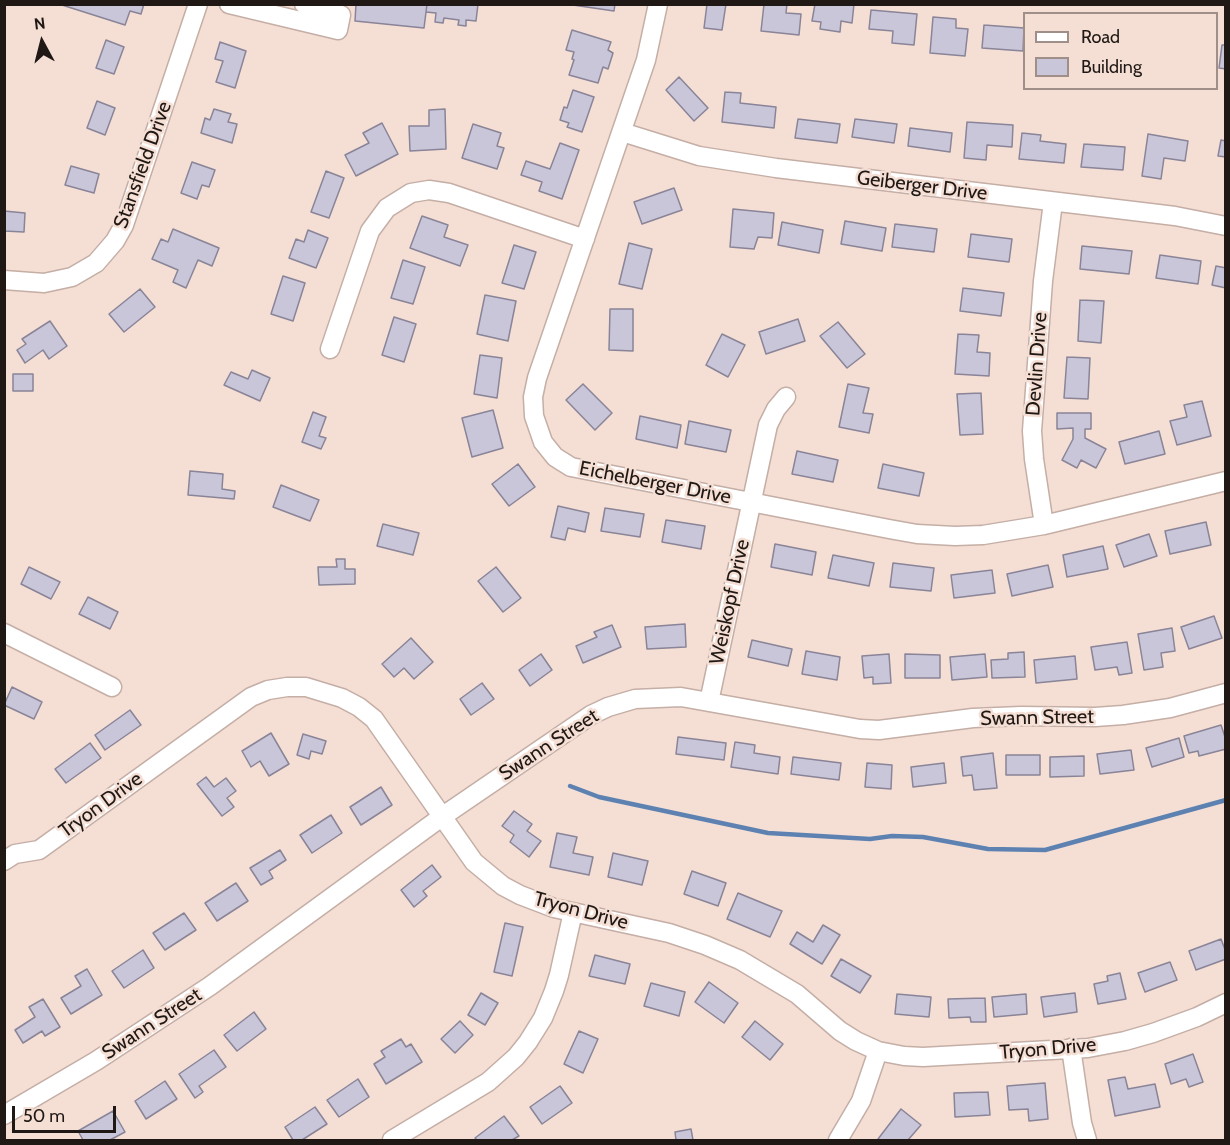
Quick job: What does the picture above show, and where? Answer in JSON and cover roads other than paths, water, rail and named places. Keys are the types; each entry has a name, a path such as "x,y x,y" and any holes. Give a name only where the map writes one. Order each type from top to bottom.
{"street":[{"name":"Stansfield Drive","path":"4,280 44,283 72,277 96,262 115,241 124,225 198,4"},
{"path":"229,4 338,30 341,15 304,4"},
{"name":"Eichelberger Drive","path":"658,4 646,60 537,378 533,397 534,416 543,442 555,457 571,467 917,534 955,536 983,535 1044,525 1226,481"},
{"name":"Geiberger Drive","path":"622,132 699,156 776,168 1175,216 1226,226"},
{"path":"330,349 370,231 387,208 411,193 429,190 449,193 585,239"},
{"name":"Devlin Drive","path":"1044,525 1032,431 1043,281 1053,202"},
{"name":"Weiskopf Drive","path":"709,702 768,425 776,409 786,397"},
{"path":"4,633 112,687"},
{"name":"Tryon Drive","path":"4,861 15,854 39,850 251,697 268,690 306,687 342,698 366,713 380,726 474,862 503,886 546,905 669,933 740,960 797,994 840,1031 878,1051 923,1057 1116,1043 1153,1033 1197,1017 1226,1003"},
{"name":"Swann Street","path":"4,1115 96,1061 210,986 443,816 591,715 608,707 635,699 681,697 860,729 879,730 973,718 1123,715 1170,708 1226,693"},
{"path":"392,1140 488,1082 516,1057 528,1042 543,1017 554,991 573,912"},
{"path":"1071,1048 1082,1123 1088,1140"},
{"path":"838,1140 861,1101 878,1051"}],"waterway":[{"path":"570,786 599,797 768,833 870,839 892,836 923,837 988,849 1045,850 1226,800"}]}
